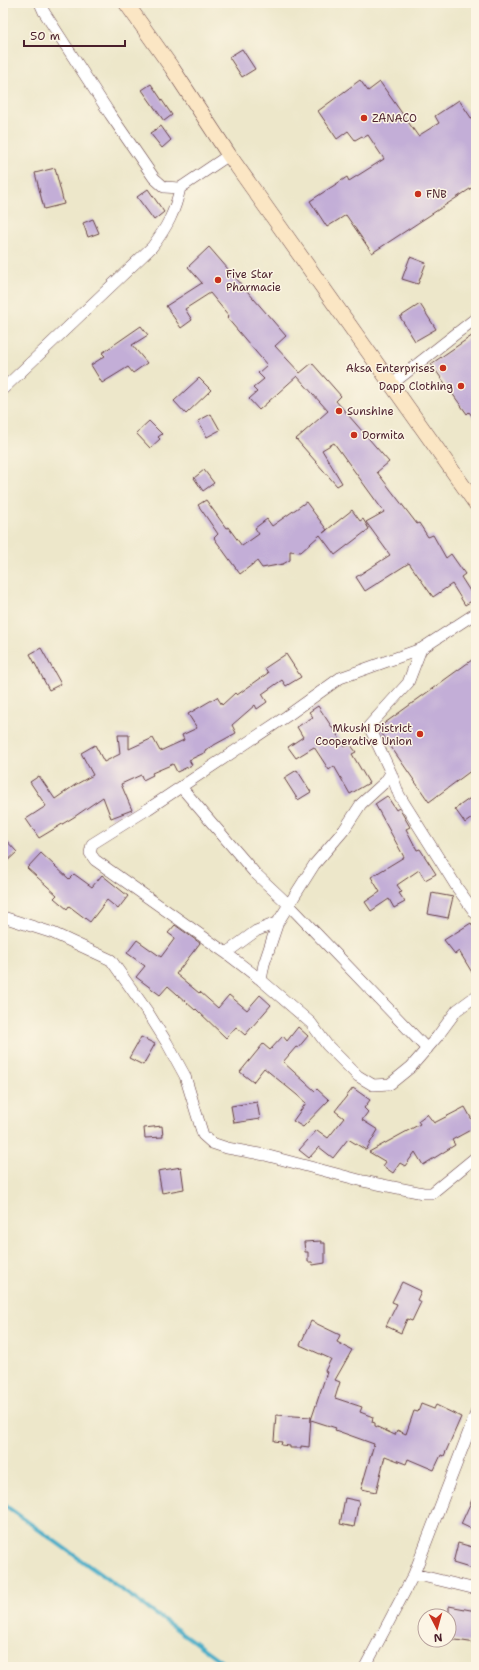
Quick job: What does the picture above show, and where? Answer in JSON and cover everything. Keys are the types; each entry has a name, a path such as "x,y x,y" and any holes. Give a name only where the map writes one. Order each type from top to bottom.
{"main road":[{"path":"126,3 172,68 229,155 476,504"}],"street":[{"path":"40,3 44,12 106,108 154,178 164,187 180,188 229,155"},
{"path":"3,389 152,247 167,226 176,207 180,188"},
{"path":"392,384 476,318"},
{"path":"476,613 422,649 340,678 287,716 181,787 92,844 90,853 95,860 226,953 261,980 311,1023 327,1045 358,1076 373,1085 382,1086 390,1084 411,1066 427,1049 457,1010 476,996"},
{"path":"422,649 408,683 369,726 391,773 399,795 458,889 476,914"},
{"path":"261,980 264,964 278,922 314,865 344,830 361,804 385,782 391,773"},
{"path":"181,787 254,872 289,905 427,1049"},
{"path":"3,917 53,934 111,960 147,1011 167,1044 184,1076 203,1134 212,1143 227,1148 265,1155 363,1181 423,1193 432,1193 476,1157"},
{"path":"226,953 256,931 278,922"},
{"path":"365,1667 414,1574 476,1413"},
{"path":"414,1574 476,1589"}],"building":[{"path":"242,49 255,69 242,77 229,57"},
{"path":"360,80 368,91 380,82 418,136 439,123 435,116 459,100 476,125 476,185 372,253 346,215 327,227 310,201 347,177 349,181 384,159 368,135 363,138 362,136 355,140 348,131 337,139 318,111"},
{"path":"151,84 172,115 164,121 142,90"},
{"path":"161,126 171,140 162,148 150,133"},
{"path":"55,168 64,204 44,209 35,173"},
{"path":"148,189 164,212 154,220 137,197"},
{"path":"93,219 99,233 88,237 83,223"},
{"path":"209,247 286,336 275,346 300,373 312,363 341,396 336,401 389,462 377,472 417,524 419,523 428,537 433,535 446,558 451,554 465,574 461,577 475,599 465,605 452,584 433,597 409,563 365,591 356,577 390,555 366,522 384,512 334,443 322,450 342,483 337,486 296,439 328,411 297,376 259,410 249,399 257,392 253,388 264,379 258,373 267,365 227,318 229,316 210,293 185,309 192,320 181,328 166,306 202,283 188,267"},
{"path":"410,257 426,263 418,284 402,279"},
{"path":"420,304 436,329 415,341 400,317"},
{"path":"141,326 148,335 132,345 147,363 133,373 128,367 102,383 91,365 105,356 102,353"},
{"name":"Dapp Clothing","path":"476,333 476,421 469,412 467,414 431,364"},
{"path":"199,378 211,390 186,414 174,401"},
{"path":"211,414 220,430 207,437 198,421"},
{"path":"149,421 162,434 158,437 160,439 150,448 136,433"},
{"path":"204,470 214,483 203,491 194,478"},
{"path":"206,500 226,528 228,527 242,546 259,534 255,528 267,519 272,526 306,502 327,530 352,510 360,521 363,519 369,529 335,555 320,535 301,552 290,551 290,560 283,564 262,568 257,561 240,574 214,538 218,534 198,505"},
{"path":"41,648 61,684 49,690 30,654"},
{"path":"286,654 301,677 286,686 282,680 262,694 267,702 257,709 255,705 232,725 236,733 205,750 206,752 189,760 192,765 177,772 173,764 152,773 153,775 143,780 141,775 121,784 132,810 111,818 103,797 39,838 26,819 46,806 30,782 39,776 55,799 93,775 81,753 95,745 104,762 120,754 118,735 129,735 129,749 153,738 160,751 184,740 182,735 197,728 188,714 217,697 222,705 235,693 237,695 268,673 265,668"},
{"name":"Mkushi District Cooperative Union","path":"476,657 476,767 429,802 378,728"},
{"path":"318,706 345,747 350,744 356,752 352,754 369,783 350,794 334,766 329,770 314,747 296,758 288,747 303,737 297,727 313,717 309,712"},
{"path":"297,770 311,792 298,800 284,778"},
{"path":"476,794 476,815 465,823 455,809"},
{"path":"387,796 396,810 399,808 410,827 406,829 417,850 420,849 436,874 425,880 419,870 397,885 402,892 399,893 405,902 394,908 389,899 371,911 365,902 380,892 371,877 404,857 375,804"},
{"path":"3,837 17,852 3,865"},
{"path":"41,853 69,879 74,874 92,887 102,875 128,896 118,909 107,900 90,922 69,906 67,909 54,898 57,895 27,868"},
{"path":"432,893 453,897 448,918 428,914"},
{"path":"471,923 476,931 476,979 459,951 455,954 444,940"},
{"path":"175,925 200,943 176,974 218,1008 229,995 247,1010 260,995 271,1005 245,1035 236,1027 226,1038 196,1009 195,1010 168,986 160,995 136,977 145,966 127,953 137,940 161,957 175,938 168,933"},
{"path":"298,1027 308,1036 283,1062 315,1091 317,1089 329,1100 303,1127 293,1121 306,1103 297,1095 264,1068 253,1082 240,1072 263,1044 270,1050 283,1036 287,1041"},
{"path":"141,1037 155,1044 143,1065 129,1058"},
{"path":"353,1088 370,1100 364,1108 368,1112 362,1120 378,1130 366,1150 348,1139 333,1158 319,1147 309,1158 299,1150 317,1130 328,1138 344,1118 335,1111"},
{"path":"257,1102 260,1119 234,1123 231,1106"},
{"path":"465,1107 476,1127 452,1140 455,1145 423,1165 415,1152 405,1166 400,1163 393,1173 383,1166 386,1162 369,1152 420,1124 418,1121 427,1114 434,1123"},
{"path":"162,1126 163,1137 145,1138 144,1128"},
{"path":"181,1167 184,1189 162,1193 158,1171"},
{"path":"321,1241 321,1243 325,1243 325,1263 313,1265 312,1262 308,1262 308,1252 305,1252 304,1242"},
{"path":"402,1282 421,1291 417,1300 421,1302 412,1321 407,1319 401,1333 386,1326 397,1304 392,1302"},
{"path":"311,1321 340,1335 337,1342 352,1350 335,1380 340,1382 335,1398 362,1407 360,1412 373,1417 372,1422 375,1423 375,1426 395,1435 397,1430 406,1434 414,1411 418,1412 421,1404 434,1409 436,1405 461,1417 444,1456 441,1455 434,1470 408,1459 406,1464 385,1456 376,1492 361,1489 374,1444 335,1430 336,1428 311,1420 327,1372 325,1371 331,1359 300,1345"},
{"path":"276,1415 311,1417 309,1447 301,1446 301,1448 290,1448 290,1446 281,1445 282,1442 274,1441"},
{"path":"476,1491 476,1531 461,1524"},
{"path":"345,1498 359,1501 354,1527 340,1524"},
{"path":"458,1543 476,1548 476,1570 453,1563"},
{"path":"449,1606 476,1611 476,1643 457,1640 457,1608 449,1608"}],"waterway":[{"path":"3,1502 6,1506 229,1667"}],"place":[{"name":"ZANACO","path":"364,118"},
{"name":"FNB","path":"418,194"},
{"name":"Five Star Pharmacie","path":"218,280"},
{"name":"Aksa Enterprises","path":"443,368"},
{"name":"Dapp Clothing","path":"461,386"},
{"name":"Sunshine","path":"339,411"},
{"name":"Dormita","path":"354,435"},
{"name":"Mkushi District Cooperative Union","path":"420,734"}]}
